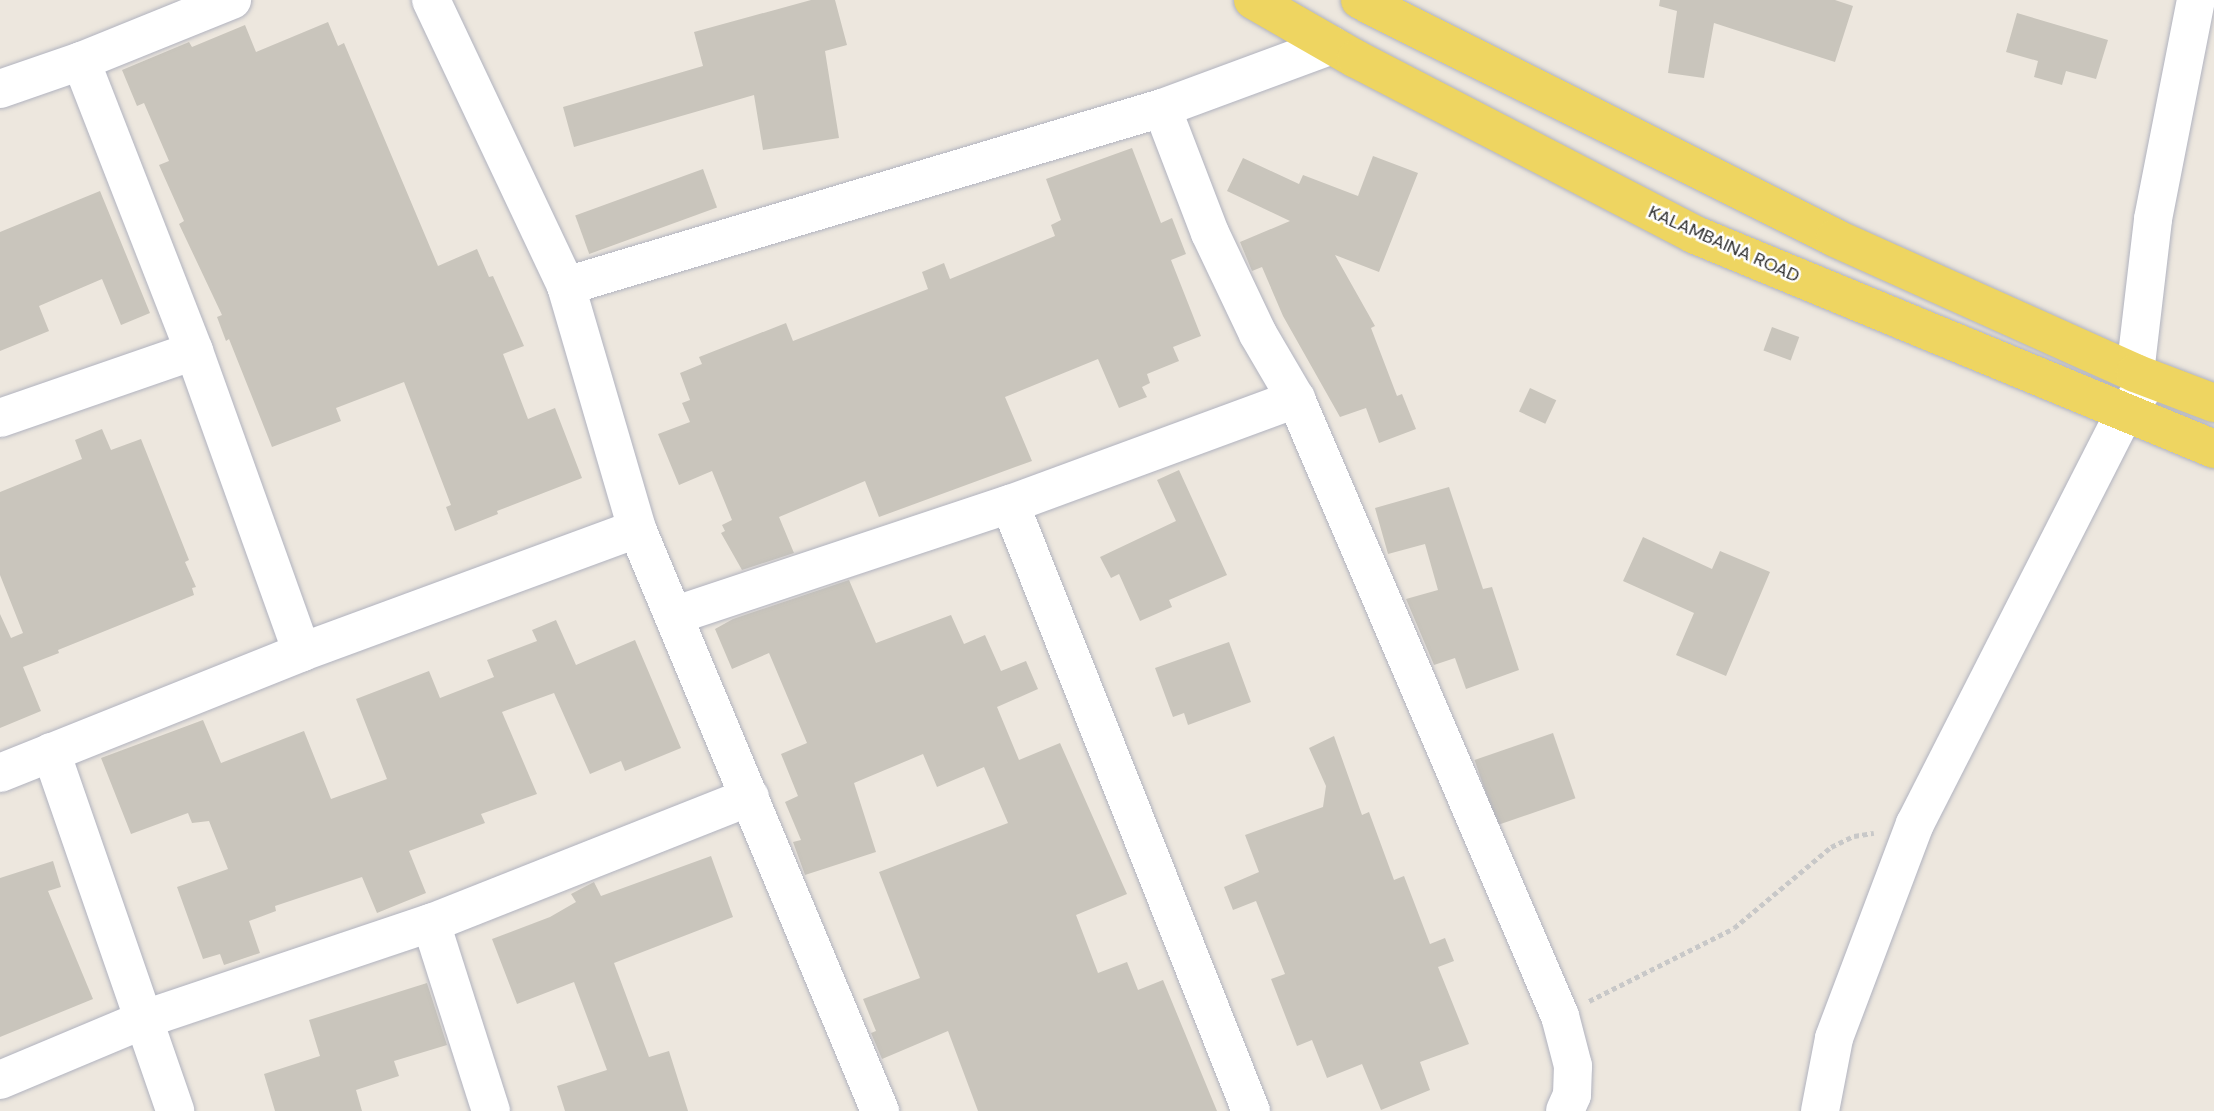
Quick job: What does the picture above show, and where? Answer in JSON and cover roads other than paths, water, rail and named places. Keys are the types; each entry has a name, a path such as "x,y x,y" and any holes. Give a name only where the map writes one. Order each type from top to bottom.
{"main road":[{"name":"KALAMBAINA ROAD","path":"1253,0 1332,45 1693,234 2214,449"},
{"path":"1360,0 1835,238 2143,376 2214,403"}],"street":[{"path":"0,89 81,61 232,0"},
{"path":"431,0 566,286 638,529 880,1111"},
{"path":"1820,1111 1834,1038 1915,824 2143,376 2153,219 2196,0"},
{"path":"566,286 1162,108 1332,45"},
{"path":"81,61 194,351 302,652"},
{"path":"1162,108 1210,233 1258,334 1296,399 1560,1016 1573,1066 1572,1095 1565,1111"},
{"path":"0,418 194,351"},
{"path":"676,615 1010,504 1296,399"},
{"path":"1010,504 1251,1111"},
{"path":"0,773 302,652 638,529"},
{"path":"51,752 175,1111"},
{"path":"0,1080 145,1019 430,923 750,797"},
{"path":"430,923 491,1111"}]}
